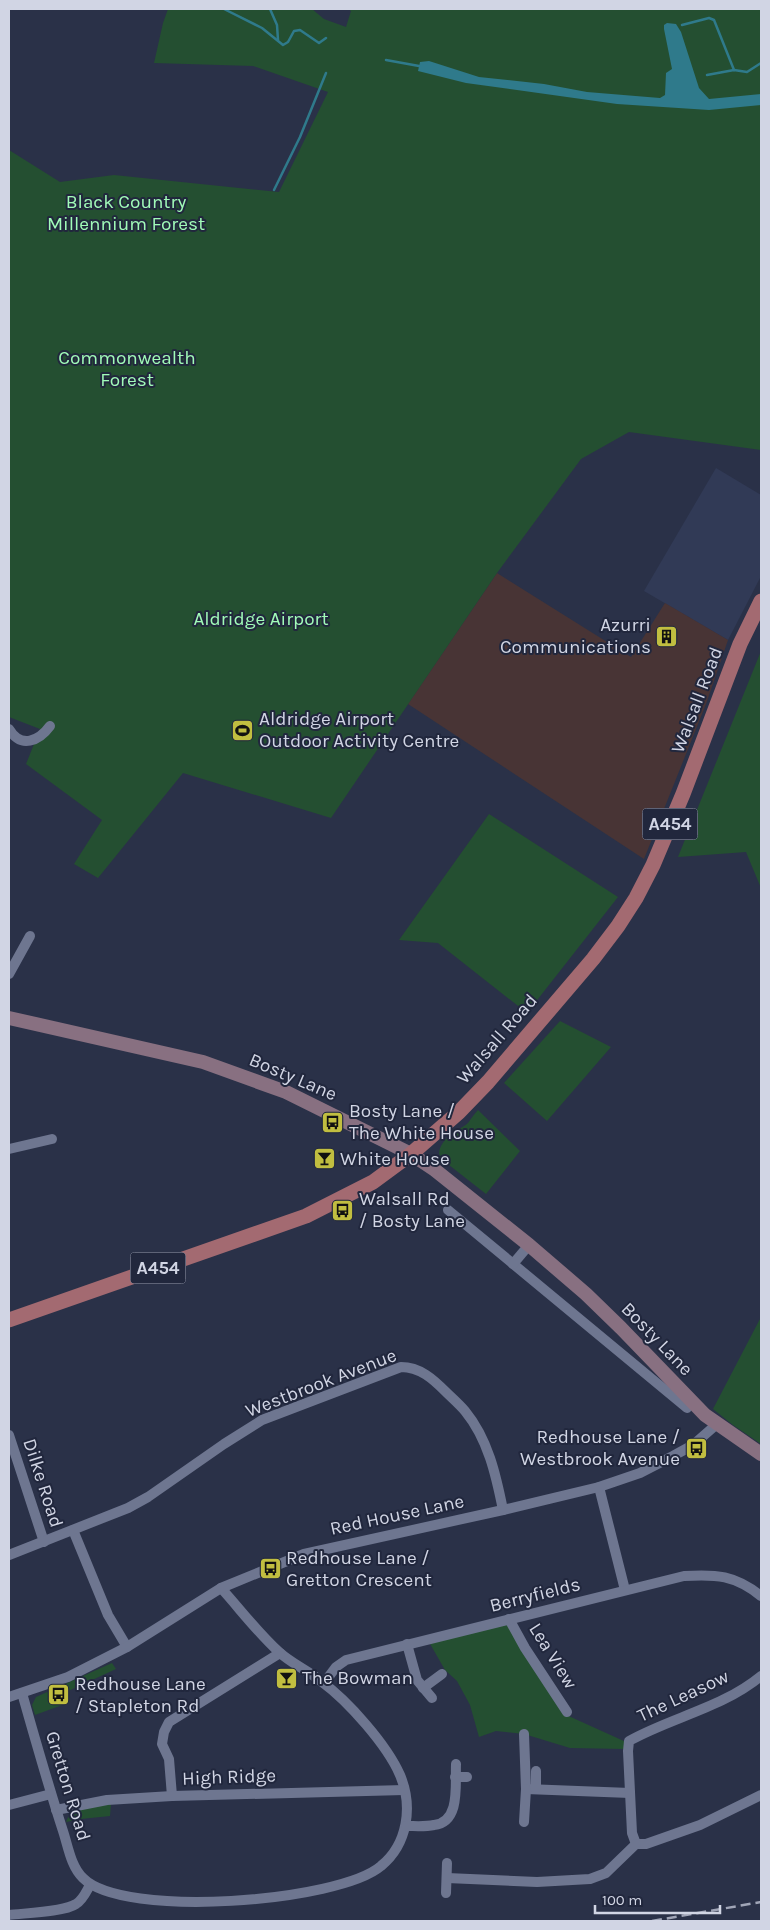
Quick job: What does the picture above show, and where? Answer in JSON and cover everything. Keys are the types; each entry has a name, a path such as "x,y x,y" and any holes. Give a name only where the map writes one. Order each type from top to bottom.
{"main road":[{"name":"Walsall Road","path":"9,1320 306,1216 374,1182 411,1154 459,1112 488,1082 593,959 636,898 653,865 740,644 761,601"},
{"name":"Bosty Lane","path":"9,1018 203,1062 286,1092 411,1154 435,1170 529,1245 593,1300 705,1415 761,1454"}],"street":[{"path":"9,729 11,733 26,741 35,740 44,734 50,726"},
{"path":"9,974 30,936"},
{"path":"38,1132 38,1142"},
{"path":"9,1150 52,1139"},
{"name":"Bosty Lane","path":"448,1210 466,1219 513,1264 687,1408"},
{"path":"513,1264 529,1245"},
{"name":"Westbrook Avenue","path":"9,1555 128,1508 148,1497 262,1420 400,1367 419,1370 438,1384 465,1411 479,1432 488,1451 496,1476 503,1510"},
{"name":"Red House Lane","path":"9,1697 68,1677 127,1647 221,1588 304,1554 599,1487 640,1473 673,1456 693,1445 717,1424"},
{"name":"Dilke Road","path":"9,1435 44,1542"},
{"path":"599,1487 625,1590"},
{"path":"73,1530 108,1615 127,1647"},
{"name":"Berryfields","path":"324,1682 336,1667 346,1660 684,1576 711,1574 733,1578 761,1596"},
{"path":"9,1915 66,1908 76,1904 84,1896 90,1885 144,1899 179,1903 246,1900 299,1892 340,1884 368,1874 380,1868 394,1852 406,1826 407,1802 399,1774 375,1735 367,1724 324,1682 280,1653 221,1588"},
{"name":"Lea View","path":"510,1619 525,1648 568,1712"},
{"path":"407,1644 414,1671 423,1688 432,1698"},
{"path":"172,1796 169,1759 162,1744 164,1732 169,1722 280,1653"},
{"path":"423,1688 442,1674"},
{"name":"The Leasow","path":"630,1793 629,1741 641,1734 711,1706 761,1676"},
{"name":"Gretton Road","path":"22,1693 73,1863 80,1876 90,1885"},
{"path":"524,1734 531,1789"},
{"path":"406,1826 435,1825 443,1823 449,1818 453,1812 456,1764"},
{"path":"524,1822 536,1771"},
{"path":"455,1777 467,1777"},
{"path":"531,1789 630,1793 632,1833 636,1844"},
{"name":"High Ridge","path":"56,1810 107,1800 172,1796 404,1790"},
{"path":"9,1805 51,1794"},
{"path":"447,1878 536,1882 590,1879 606,1873 636,1844 646,1844 700,1824 761,1795"},
{"path":"446,1863 446,1893"}],"shaded area":[{"path":"667,23 676,24 681,32 699,88 709,99 761,94 761,105 709,110 617,104 466,83 418,71 420,62 429,61 479,77 544,84 587,92 660,98 665,95 666,73 672,69 664,29 664,25"},
{"path":"716,468 761,495 761,576 728,640 644,591"},
{"path":"497,573 631,657 665,603 728,640 706,704 644,859 408,704"}],"green space":[{"path":"168,9 312,9 324,19 346,27 351,11 348,9 761,9 761,450 629,432 581,459 497,573 331,818 183,773 98,878 74,864 102,820 26,764 40,729 9,717 9,150 60,182 114,175 279,192 328,92 253,66 154,63"},
{"path":"761,651 761,888 746,852 678,857"},
{"path":"489,814 618,897 527,1013 438,943 399,940"},
{"path":"560,1021 611,1047 547,1121 504,1083"},
{"path":"478,1110 520,1151 486,1194 449,1165 439,1154 442,1144 468,1123"},
{"path":"761,1317 761,1444 713,1409"},
{"path":"506,1623 562,1713 626,1742 624,1749 570,1748 524,1734 496,1731 479,1737 470,1705 457,1681 445,1670 429,1642"},
{"path":"112,1663 116,1669 64,1693 65,1704 35,1715 32,1705 36,1697"},
{"path":"111,1804 110,1816 66,1822 73,1813 78,1811"}],"waterway":[{"path":"224,9 262,28 283,45 288,42 294,31 300,30 319,43 326,38"},
{"path":"270,9 277,25 278,40"},
{"path":"682,25 709,18 714,20 734,70"},
{"path":"386,60 419,66"},
{"path":"707,75 734,70 747,72 761,63"},
{"path":"274,190 300,137 326,73"}],"railway":[{"path":"652,1921 761,1902"}],"place":[{"name":"Azurri Communications","path":"667,636"},
{"name":"Aldridge Airport Outdoor Activity Centre","path":"243,730"},
{"name":"Bosty Lane / The White House","path":"333,1122"},
{"name":"White House","path":"324,1159"},
{"name":"Walsall Rd / Bosty Lane","path":"343,1210"},
{"name":"Redhouse Lane / Westbrook Avenue","path":"696,1448"},
{"name":"Redhouse Lane / Gretton Crescent","path":"270,1569"},
{"name":"The Bowman","path":"286,1678"},
{"name":"Redhouse Lane / Stapleton Rd","path":"59,1695"}],"park label":[{"name":"Black Country Millennium Forest","path":"126,213"},
{"name":"Commonwealth Forest","path":"127,369"},
{"name":"Aldridge Airport","path":"261,619"}]}
